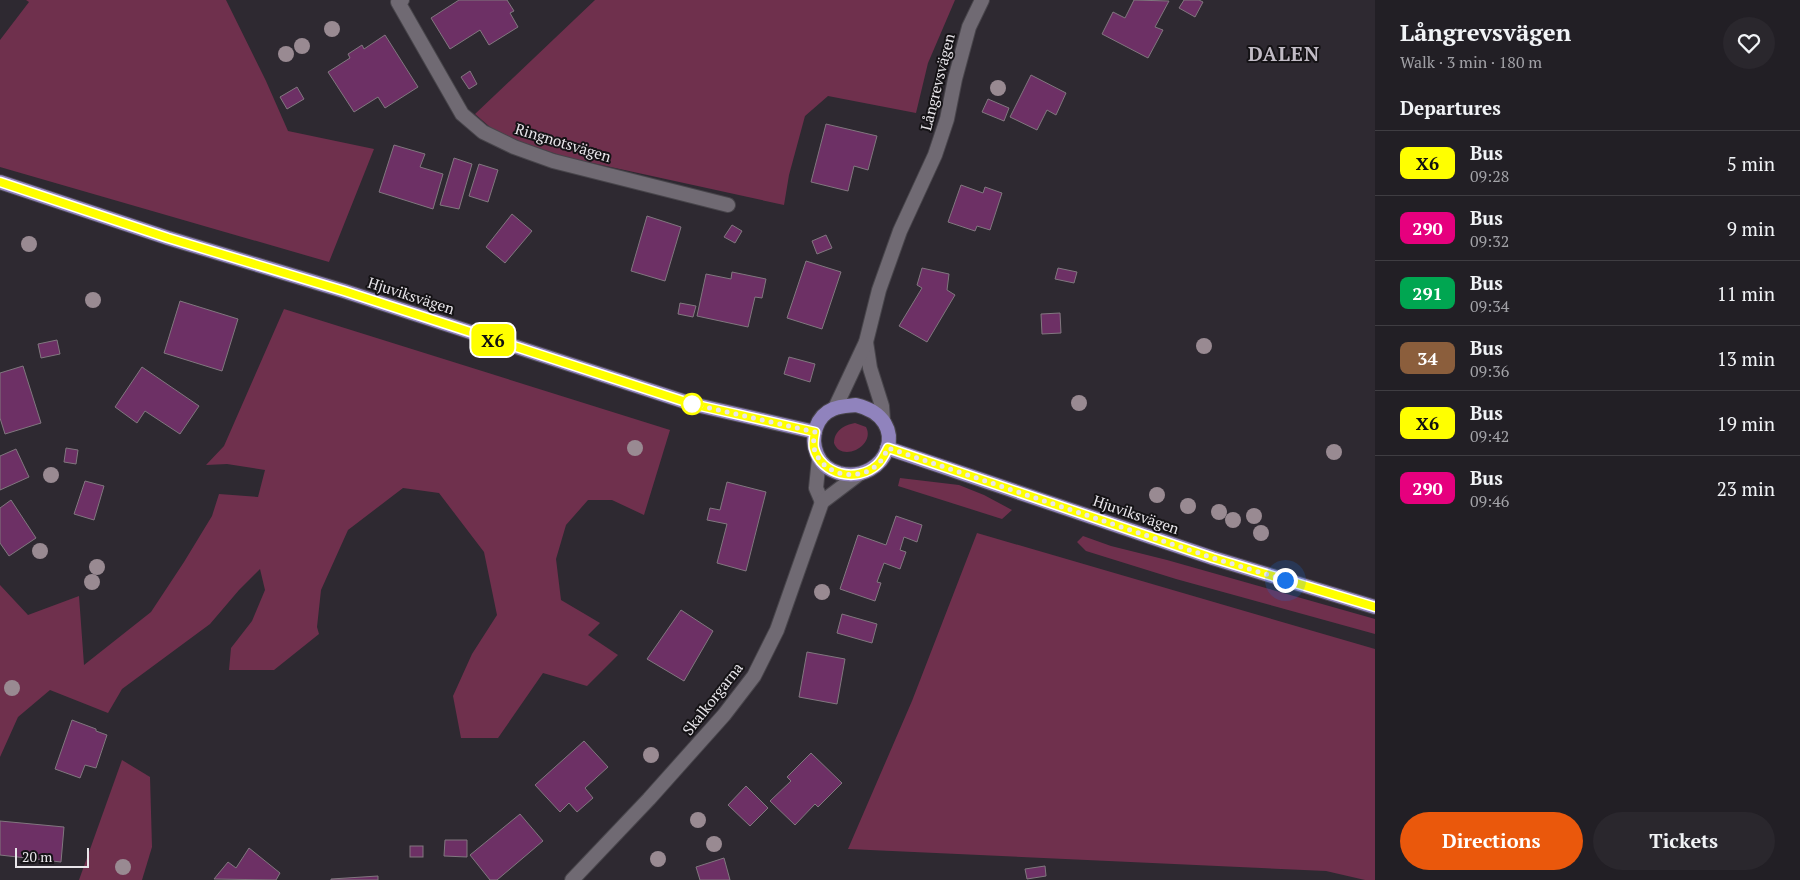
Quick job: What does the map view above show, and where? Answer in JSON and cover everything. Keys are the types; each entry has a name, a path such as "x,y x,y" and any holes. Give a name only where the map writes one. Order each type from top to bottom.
{"main road":[{"name":"Hjuviksvägen","path":"0,182 168,238 344,291 692,404 815,432"},
{"path":"856,405 876,413 883,420 888,429 889,441 884,457 877,466 860,474 849,474 837,472 824,466 814,447 815,432 818,421 834,408 856,405"},
{"name":"Hjuviksvägen","path":"888,448 1213,558 1375,607"}],"street":[{"name":"Långrevsvägen","path":"834,408 866,342 880,287 900,231 936,155 947,120 955,79 969,27 982,0"},
{"name":"Ringnotsvägen","path":"399,1 462,114 483,132 514,147 553,161 728,205"},
{"name":"Långrevsvägen","path":"866,342 870,368 882,406 883,420"},
{"path":"819,459 816,488 822,502 860,474"},
{"name":"Skalkorgarna","path":"572,880 649,799 724,715 754,676 777,630 822,502"}],"shaded area":[{"path":"26,0 226,0 266,81 288,131 374,149 329,262 0,167 0,40 29,2"},
{"path":"595,0 955,0 928,63 916,113 828,96 805,116 789,175 784,205 565,157 498,134 475,114"},
{"path":"284,309 670,430 644,515 612,500 588,500 566,525 556,559 561,600 600,623 588,635 618,655 587,686 543,673 498,738 461,738 453,696 472,654 497,615 484,552 439,493 403,488 348,530 321,590 317,627 319,634 274,670 229,670 231,648 252,621 265,590 260,569 210,624 122,689 108,713 50,690 18,717 0,757 0,585 28,615 79,596 84,665 151,612 212,516 219,494 258,497 265,470 227,464 206,465 224,446"},
{"path":"855,423 866,427 868,434 866,440 856,450 843,452 838,449 834,439 844,427"},
{"path":"900,478 959,485 984,495 1012,510 1002,519 898,486"},
{"path":"977,533 1375,649 1375,880 1365,880 1326,871 848,849 912,701"},
{"path":"1083,536 1111,546 1375,619 1375,634 1176,579 1086,551 1077,542"},
{"path":"122,760 150,777 152,847 142,880 79,880"}],"building":[{"path":"459,0 507,0 514,11 510,13 518,27 489,45 480,30 450,49 431,18"},
{"path":"1134,0 1169,1 1155,27 1163,30 1148,58 1102,34 1113,12 1125,18"},
{"path":"1184,0 1199,0 1203,2 1195,17 1179,8"},
{"path":"385,35 418,87 385,108 378,97 354,112 328,72 350,58 348,54 362,45 364,49"},
{"path":"470,71 477,84 469,89 461,77"},
{"path":"1031,75 1066,93 1056,115 1047,110 1037,130 1010,117"},
{"path":"297,87 304,99 287,109 280,97"},
{"path":"988,99 1009,108 1004,121 982,112"},
{"path":"826,124 877,136 868,170 854,166 848,191 811,182"},
{"path":"394,145 425,154 420,167 443,174 433,209 379,192"},
{"path":"454,158 472,164 459,209 440,205"},
{"path":"479,164 498,170 488,202 469,196"},
{"path":"961,185 983,193 985,187 1002,193 990,230 977,226 975,231 948,222"},
{"path":"512,214 532,231 505,263 486,247"},
{"path":"647,216 681,227 665,281 631,271"},
{"path":"732,225 742,231 735,243 724,237"},
{"path":"826,235 832,248 817,254 812,241"},
{"path":"806,261 841,272 822,329 787,318"},
{"path":"922,268 949,274 947,290 955,295 927,342 899,326 922,288 917,285"},
{"path":"1058,268 1077,272 1074,283 1055,279"},
{"path":"732,272 766,279 762,298 755,297 748,327 697,316 706,274 731,279"},
{"path":"180,301 238,319 222,371 164,353"},
{"path":"680,303 696,306 693,317 678,314"},
{"path":"1060,313 1061,333 1042,334 1041,314"},
{"path":"57,340 60,354 41,358 38,344"},
{"path":"789,357 815,364 810,382 784,374"},
{"path":"23,366 41,423 5,434 0,418 0,373"},
{"path":"142,367 199,406 180,434 145,411 137,423 115,407"},
{"path":"66,448 78,450 76,464 64,462"},
{"path":"16,449 29,477 0,490 0,456"},
{"path":"85,481 104,486 94,520 74,514"},
{"path":"727,482 766,492 746,571 717,563 727,524 707,520 710,508 720,510"},
{"path":"11,500 36,538 9,556 0,543 0,508"},
{"path":"896,516 922,525 917,542 904,537 900,550 906,552 900,569 884,563 877,582 881,583 875,601 840,589 858,535 886,545"},
{"path":"681,610 713,631 684,681 647,659"},
{"path":"842,614 877,624 872,643 837,633"},
{"path":"807,652 845,659 837,704 799,697"},
{"path":"72,720 107,735 96,768 85,765 80,778 55,769"},
{"path":"584,741 608,767 585,788 593,798 577,812 569,803 560,812 535,785"},
{"path":"811,753 842,783 818,807 815,804 795,825 770,801 791,781 787,777"},
{"path":"746,786 768,808 750,826 728,805"},
{"path":"520,814 543,841 497,880 490,880 470,855"},
{"path":"0,821 64,827 61,862 0,855"},
{"path":"445,840 467,840 467,857 444,856"},
{"path":"410,846 423,846 423,857 410,857"},
{"path":"249,848 280,873 276,880 214,879 228,862 236,868"},
{"path":"724,858 730,880 700,880 696,867"},
{"path":"1045,866 1046,876 1027,879 1025,869"},
{"path":"378,876 378,880 331,880 331,879"}],"bus line":[{"name":"X6","path":"0,182 168,238 344,291 692,404 815,432 814,447 819,459 824,466 837,472 860,474 877,466 888,448 1213,558 1375,607"}],"district":[{"name":"DALEN","path":"1284,54"}],"route":[{"path":"692,404 815,432 814,447 819,459 824,466 837,472 860,474 877,466 888,448 1213,558 1285,580"}]}
